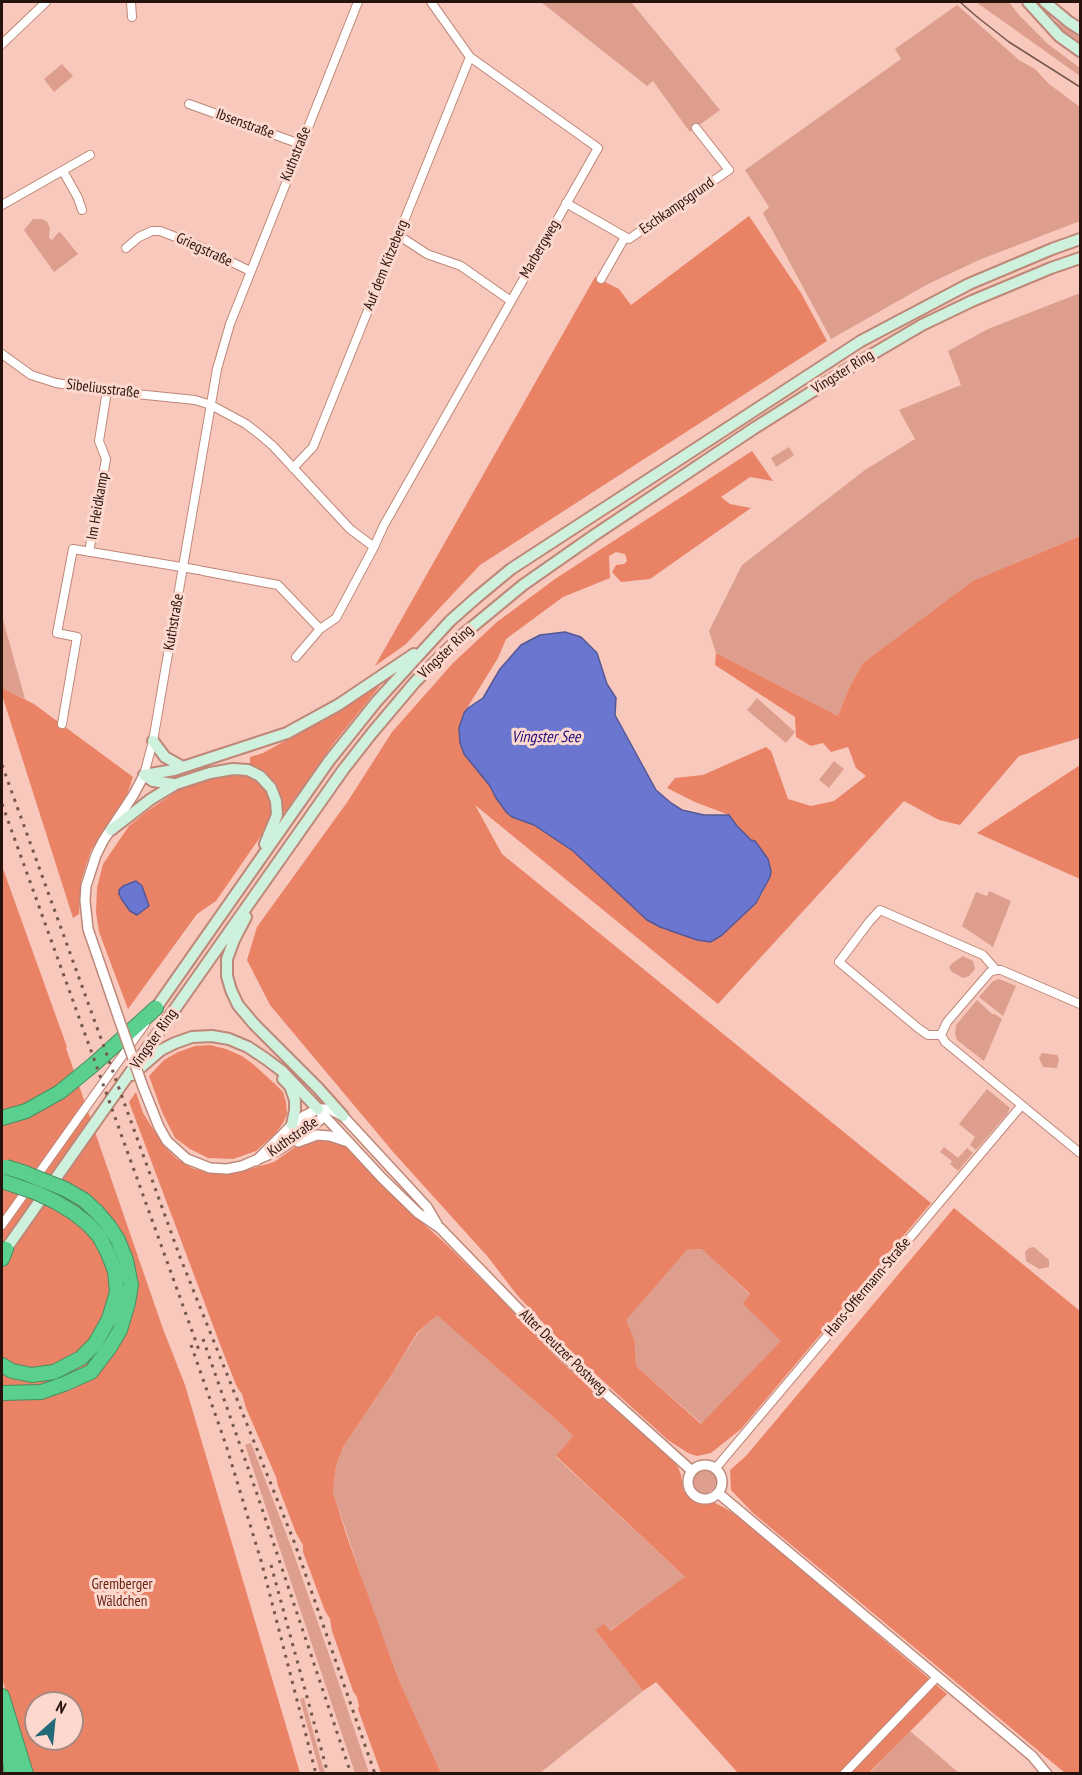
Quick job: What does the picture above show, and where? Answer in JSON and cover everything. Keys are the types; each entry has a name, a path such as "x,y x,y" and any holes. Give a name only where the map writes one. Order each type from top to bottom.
{"highway":[{"path":"2,1118 26,1111 60,1092 156,1008"},
{"path":"2,1393 40,1392 91,1372 120,1330 131,1285 126,1260 118,1240 97,1212 84,1200 65,1189 4,1167"},
{"path":"2,1181 56,1202 88,1224 99,1236 108,1253 115,1271 117,1292 109,1319 95,1344 81,1358 54,1372 32,1376 12,1371 2,1365"},
{"path":"2,1696 26,1773"},
{"path":"2,1710 12,1773"}],"main road":[{"path":"1028,2 1059,36 1080,51"},
{"path":"1045,2 1080,29"},
{"path":"1043,19 1046,14 1055,11"},
{"name":"Vingster Ring","path":"156,1008 329,761 377,701 450,621 511,569 861,341 969,284 1080,239"},
{"name":"Vingster Ring","path":"3,1254 343,770 415,682 460,638 523,585 613,522 854,365 922,325 972,301 1080,258"},
{"path":"144,775 174,770 287,733 338,705 431,643"},
{"path":"153,741 165,757 183,767"},
{"path":"111,830 151,799 176,784 210,773 233,769 248,770 260,776 271,788 276,801 277,815 259,861"},
{"path":"144,775 153,782 176,784"},
{"path":"261,887 227,959 227,976 231,990 238,1005 254,1024 343,1116"},
{"path":"123,1083 161,1050 175,1042 192,1037 212,1036 248,1047 258,1053 282,1071 322,1111"},
{"path":"258,1053 290,1086 295,1100 292,1125"},
{"path":"319,1089 322,1111"}],"street":[{"path":"2,44 46,2"},
{"path":"131,2 132,17"},
{"name":"Kuthstraße","path":"322,1111 301,1135 277,1151 242,1166 226,1169 210,1168 187,1159 167,1141 143,1087 91,943 85,901 90,869 103,841 134,795 144,775 153,741 217,369 230,324 358,2"},
{"name":"Marbergweg","path":"296,657 320,629 336,618 384,525 598,148 470,57 431,2"},
{"name":"Auf dem Kitzeberg","path":"293,468 313,447 470,57"},
{"name":"Ibsenstraße","path":"189,104 300,144"},
{"name":"Eschkampsgrund","path":"566,204 629,239 729,170 696,128"},
{"path":"2,205 90,154"},
{"path":"63,171 82,210"},
{"name":"Griegstraße","path":"126,248 152,231 160,231 199,246 250,272"},
{"path":"398,235 427,254 462,266 511,301"},
{"name":"Eschkampsgrund","path":"601,279 625,237"},
{"name":"Sibeliusstraße","path":"2,354 31,375 56,383 195,400 211,405"},
{"name":"Im Heidkamp","path":"89,552 106,459 99,441 107,391"},
{"path":"211,405 246,424 259,434 350,529 374,547"},
{"name":"Im Heidkamp","path":"62,724 77,637 57,633 73,549 278,585 320,629"},
{"path":"941,1035 928,1035 918,1028 839,962 869,922 880,910 983,955 996,970"},
{"path":"941,1035 947,1022 990,972 996,970 1001,970 1080,1004"},
{"name":"Vingster Ring","path":"2,1225 156,1008"},
{"path":"941,1035 945,1042 1080,1154"},
{"name":"Hans-Offermann-Straße","path":"715,1469 1021,1106"},
{"name":"Kuthstraße","path":"256,1161 304,1116 329,1109 343,1116"},
{"name":"Alter Deutzer Postweg","path":"322,1111 418,1213 440,1228"},
{"name":"Alter Deutzer Postweg","path":"343,1116 426,1207 440,1228 564,1356 692,1471"},
{"path":"277,1151 317,1135 330,1136 350,1143"},
{"path":"703,1465 715,1469 721,1480 718,1493 706,1499 694,1495 688,1483 688,1477 692,1471 703,1465"},
{"path":"718,1493 1032,1756 1047,1773"},
{"path":"844,1773 937,1677"}],"shaded area":[{"path":"541,2 631,2 720,110 690,132 653,81 647,86"},
{"path":"976,2 1009,2 1048,44 1080,68 1080,76"},
{"path":"957,5 1019,60 1035,69 1049,84 1080,107 1080,221 979,260 928,284 831,339 763,213 769,207 745,170 901,59 895,49"},
{"path":"1049,17 1080,37 1080,46 1052,23"},
{"path":"62,64 73,76 54,92 44,79"},
{"path":"33,219 42,219 47,222 50,228 49,238 52,240 59,232 61,233 78,254 54,272 24,230"},
{"path":"1080,293 1080,536 1011,565 863,663 849,688 838,716 716,653 709,631 742,565 865,470 915,439 899,410 961,385 948,351 988,329"},
{"path":"789,447 794,455 776,467 771,458"},
{"path":"2,616 25,699 2,688"},
{"path":"757,698 795,732 786,743 747,710"},
{"path":"834,761 844,769 829,788 819,780"},
{"path":"989,891 1011,901 993,947 962,926 976,892 987,896"},
{"path":"963,956 973,961 975,969 969,976 963,978 949,968"},
{"path":"999,979 1016,986 1003,1016 979,997 993,981"},
{"path":"977,1000 992,1014 1002,1019 984,1061 957,1040 955,1034 956,1025"},
{"path":"1042,1053 1057,1055 1059,1059 1057,1068 1043,1067 1039,1058"},
{"path":"987,1089 1010,1108 976,1150 970,1145 975,1137 959,1124"},
{"path":"944,1147 958,1158 967,1148 973,1153 958,1171 950,1164 952,1161 940,1152"},
{"path":"1034,1247 1049,1260 1049,1267 1039,1269 1026,1261 1025,1252"},
{"path":"703,1249 750,1295 743,1304 782,1341 702,1424 636,1366 635,1342 625,1320 687,1250"},
{"path":"437,1314 573,1436 556,1457 686,1578 609,1631 595,1630 643,1691 540,1773 441,1773 398,1678 333,1492 336,1466 343,1447 418,1333"},
{"path":"251,1443 291,1546 369,1773 355,1773 245,1445"},
{"path":"704,1469 712,1473 716,1481 712,1489 704,1493 696,1489 692,1481 696,1473"},
{"path":"304,1698 325,1773 320,1773 300,1699"},
{"path":"910,1731 959,1773 869,1774"}],"green space":[{"path":"749,216 801,293 827,341 480,565 406,644 375,666 595,277 619,289 631,305"},
{"path":"752,451 773,481 750,477 721,497 730,504 751,508 650,579 621,582 612,572 616,565 627,561 625,554 616,552 609,556 610,578 563,597 506,639 498,658 464,713 459,728 460,743 464,754 490,786 502,807 518,820 534,825 573,851 647,920 660,927 704,942 729,929 761,896 770,877 770,864 756,844 729,815 667,788 675,778 703,775 766,747 771,751 788,799 811,806 834,801 866,776 856,768 848,747 831,752 823,743 811,746 796,737 795,717 715,665 716,653 838,716 849,688 863,663 973,581 1080,536 1080,738 1019,756 960,825 939,820 904,801 718,1004 475,805 502,854 931,1203 741,1429 711,1453 697,1456 668,1440 570,1351 517,1295 488,1257 394,1153 270,1005 247,960 257,927 348,801 392,732 453,663 497,622 555,579","holes":["702,1249 750,1294 743,1304 781,1341 701,1424 636,1366 635,1342 626,1320 687,1250"]},
{"path":"383,682 333,744 285,812 281,810 281,797 275,784 264,772 250,765 250,757 263,753 341,710"},
{"path":"2,688 34,704 133,777 126,798 91,850 81,881 79,914 73,918 2,695"},
{"path":"1080,765 1080,879 977,833"},
{"path":"235,773 258,779 268,791 271,813 265,830 216,901 197,914 128,1009 99,932 96,912 97,888 103,864 129,826 146,812 180,789 216,776"},
{"name":"Gremberger Wäldchen","path":"2,866 67,1047 163,1329 185,1385 300,1773 30,1773 2,1678"},
{"path":"210,1045 242,1056 253,1064 283,1092 286,1102 287,1114 275,1134 256,1151 233,1159 208,1158 175,1138 162,1112 149,1076 164,1060 178,1052 195,1046"},
{"path":"136,1092 143,1113 164,1146 177,1159 192,1168 209,1173 223,1174 243,1171 274,1162 298,1145 313,1138 333,1140 350,1149 386,1190 447,1245 560,1361 667,1455 678,1467 683,1490 690,1498 697,1503 715,1503 741,1518 947,1694 869,1773 738,1773 656,1682 643,1691 595,1630 604,1624 610,1631 685,1577 556,1456 573,1436 437,1315 417,1333 343,1447 336,1466 333,1492 347,1537 398,1678 441,1773 381,1773 358,1709 357,1697 332,1631 330,1619 303,1552 303,1545 296,1533 276,1477 223,1352 129,1102"},
{"path":"954,1208 1080,1311 1080,1773 1065,1773 753,1513 731,1490 730,1470 746,1456"}],"water":[{"name":"Vingster See","path":"565,632 581,637 597,653 607,684 616,698 615,715 656,790 682,810 704,815 729,815 751,840 755,841 768,859 770,877 756,903 722,935 710,942 697,940 647,920 573,851 534,825 512,817 464,754 460,743 459,728 464,713 483,698 500,669 521,645 540,635"},
{"path":"136,881 142,886 149,906 137,915 130,911 119,894 123,886"}],"tram line":[{"path":"960,2 1009,42 1080,87"}],"railway":[{"path":"2,765 180,1257 295,1544 375,1774"},
{"path":"2,804 200,1353"},
{"path":"203,1339 351,1774"},
{"path":"191,1345 226,1445 262,1564 316,1774"},
{"path":"271,1565 328,1774"}]}
